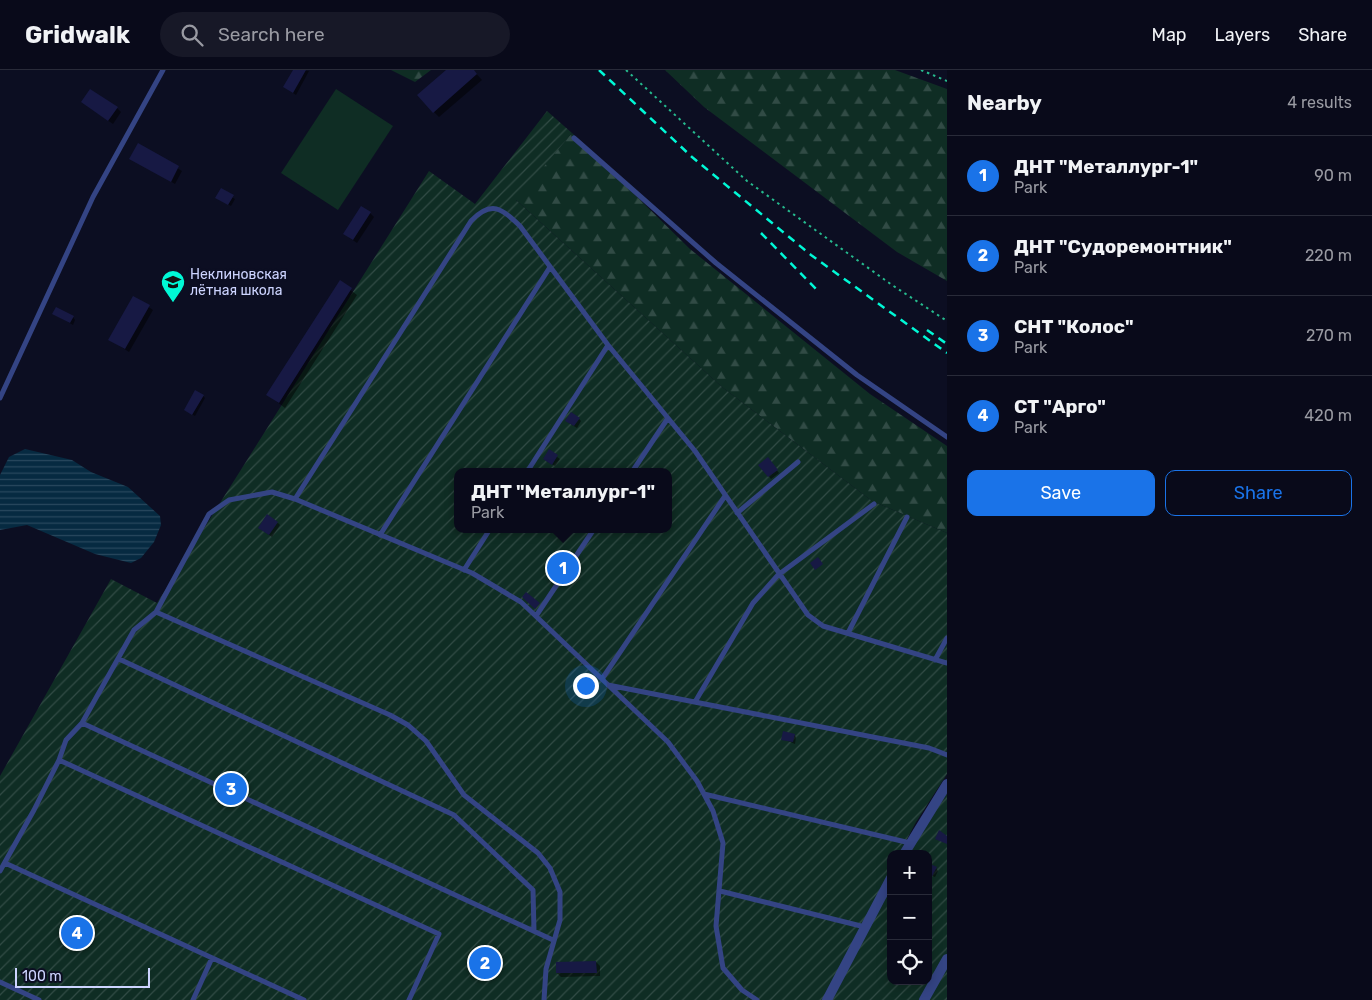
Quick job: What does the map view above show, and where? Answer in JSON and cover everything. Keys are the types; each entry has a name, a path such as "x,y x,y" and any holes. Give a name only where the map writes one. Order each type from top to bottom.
{"street":[{"path":"906,850 947,784"},
{"path":"827,1000 887,886"},
{"path":"924,1000 947,958"}],"lane":[{"path":"0,398 93,197 163,70"},
{"path":"574,138 716,263 857,374 947,437"},
{"path":"295,499 472,221 482,210 491,207 507,213 520,226 608,345 695,451 778,575 808,615 823,626 947,663"},
{"path":"380,535 550,267"},
{"path":"530,468 608,345"},
{"path":"635,468 668,418"},
{"path":"737,513 798,462"},
{"path":"0,871 59,760 66,740 82,723 134,630 156,612 209,514 229,500 272,492 295,499 464,570 521,602 668,742 704,794 713,811 723,843 716,926 723,968 742,990 757,1000"},
{"path":"602,679 725,496"},
{"path":"694,702 753,603 778,575 874,504"},
{"path":"848,634 908,517"},
{"path":"464,570 487,533"},
{"path":"536,616 591,533"},
{"path":"156,612 408,725 426,741 464,795 538,853 550,868 560,892 560,920 546,969 544,1000"},
{"path":"935,660 947,638"},
{"path":"119,659 454,814 533,890 534,931"},
{"path":"608,684 929,748 947,755"},
{"path":"82,723 554,940"},
{"path":"59,760 439,934 410,1000"},
{"path":"704,794 910,842"},
{"path":"5,863 304,1000"},
{"path":"720,891 865,927"},
{"path":"193,1000 212,958"},
{"path":"0,982 39,1000"}],"path":[{"path":"626,70 747,181 892,285 947,321"},
{"path":"921,70 947,81"}],"green space":[{"path":"391,70 431,70 415,82"},
{"path":"665,70 895,70 947,89 947,281 897,252 704,107"},
{"path":"336,89 393,126 338,210 281,173"},
{"path":"547,111 572,133 516,200 722,387 872,501 947,533 947,774 916,822 901,850 887,850 887,878 824,1000 0,1000 0,776 111,579 157,603 429,171 475,204"},
{"path":"572,133 690,249 870,394 947,446 947,533 872,501 722,387 515,199"},
{"path":"947,792 947,1000 829,1000 887,894 887,985 932,985 932,850 911,850"}],"water":[{"path":"25,449 72,460 91,472 128,487 160,516 161,525 154,542 141,558 131,563 95,554 27,525 0,530 0,475 9,457"}],"building":[{"path":"293,70 306,70 293,93 283,87"},
{"path":"446,70 474,70 477,74 433,113 417,95"},
{"path":"90,89 118,107 108,121 81,102"},
{"path":"138,143 179,166 171,182 129,159"},
{"path":"221,188 234,195 228,205 215,198"},
{"path":"361,206 371,212 353,240 343,234"},
{"path":"340,280 352,288 279,403 266,395"},
{"path":"133,296 150,305 125,349 108,340"},
{"path":"56,307 74,316 70,323 52,314"},
{"path":"195,390 204,395 192,415 184,410"},
{"path":"571,412 580,418 574,426 565,421"},
{"path":"549,449 558,455 552,465 543,459"},
{"path":"768,457 778,470 768,477 758,465"},
{"path":"267,514 278,522 269,535 258,528"},
{"path":"818,557 823,564 815,570 810,563"},
{"path":"526,592 540,603 535,609 522,597"},
{"path":"783,731 795,734 793,742 781,740"},
{"path":"939,830 947,836 947,844 935,839"},
{"path":"932,865 937,867 932,876"},
{"path":"596,961 597,973 556,973 556,962"}],"railway":[{"path":"599,70 692,157 811,255 947,353"},
{"path":"761,233 817,290"},
{"path":"927,330 947,344"}],"place":[{"name":"Неклиновская лётная школа","path":"173,303"},
{"name":"ДНТ \"Металлург-1\"","path":"563,568"},
{"name":"СНТ \"Колос\"","path":"231,789"},
{"name":"СТ \"Арго\"","path":"77,933"},
{"name":"ДНТ \"Судоремонтник\"","path":"485,963"}]}
